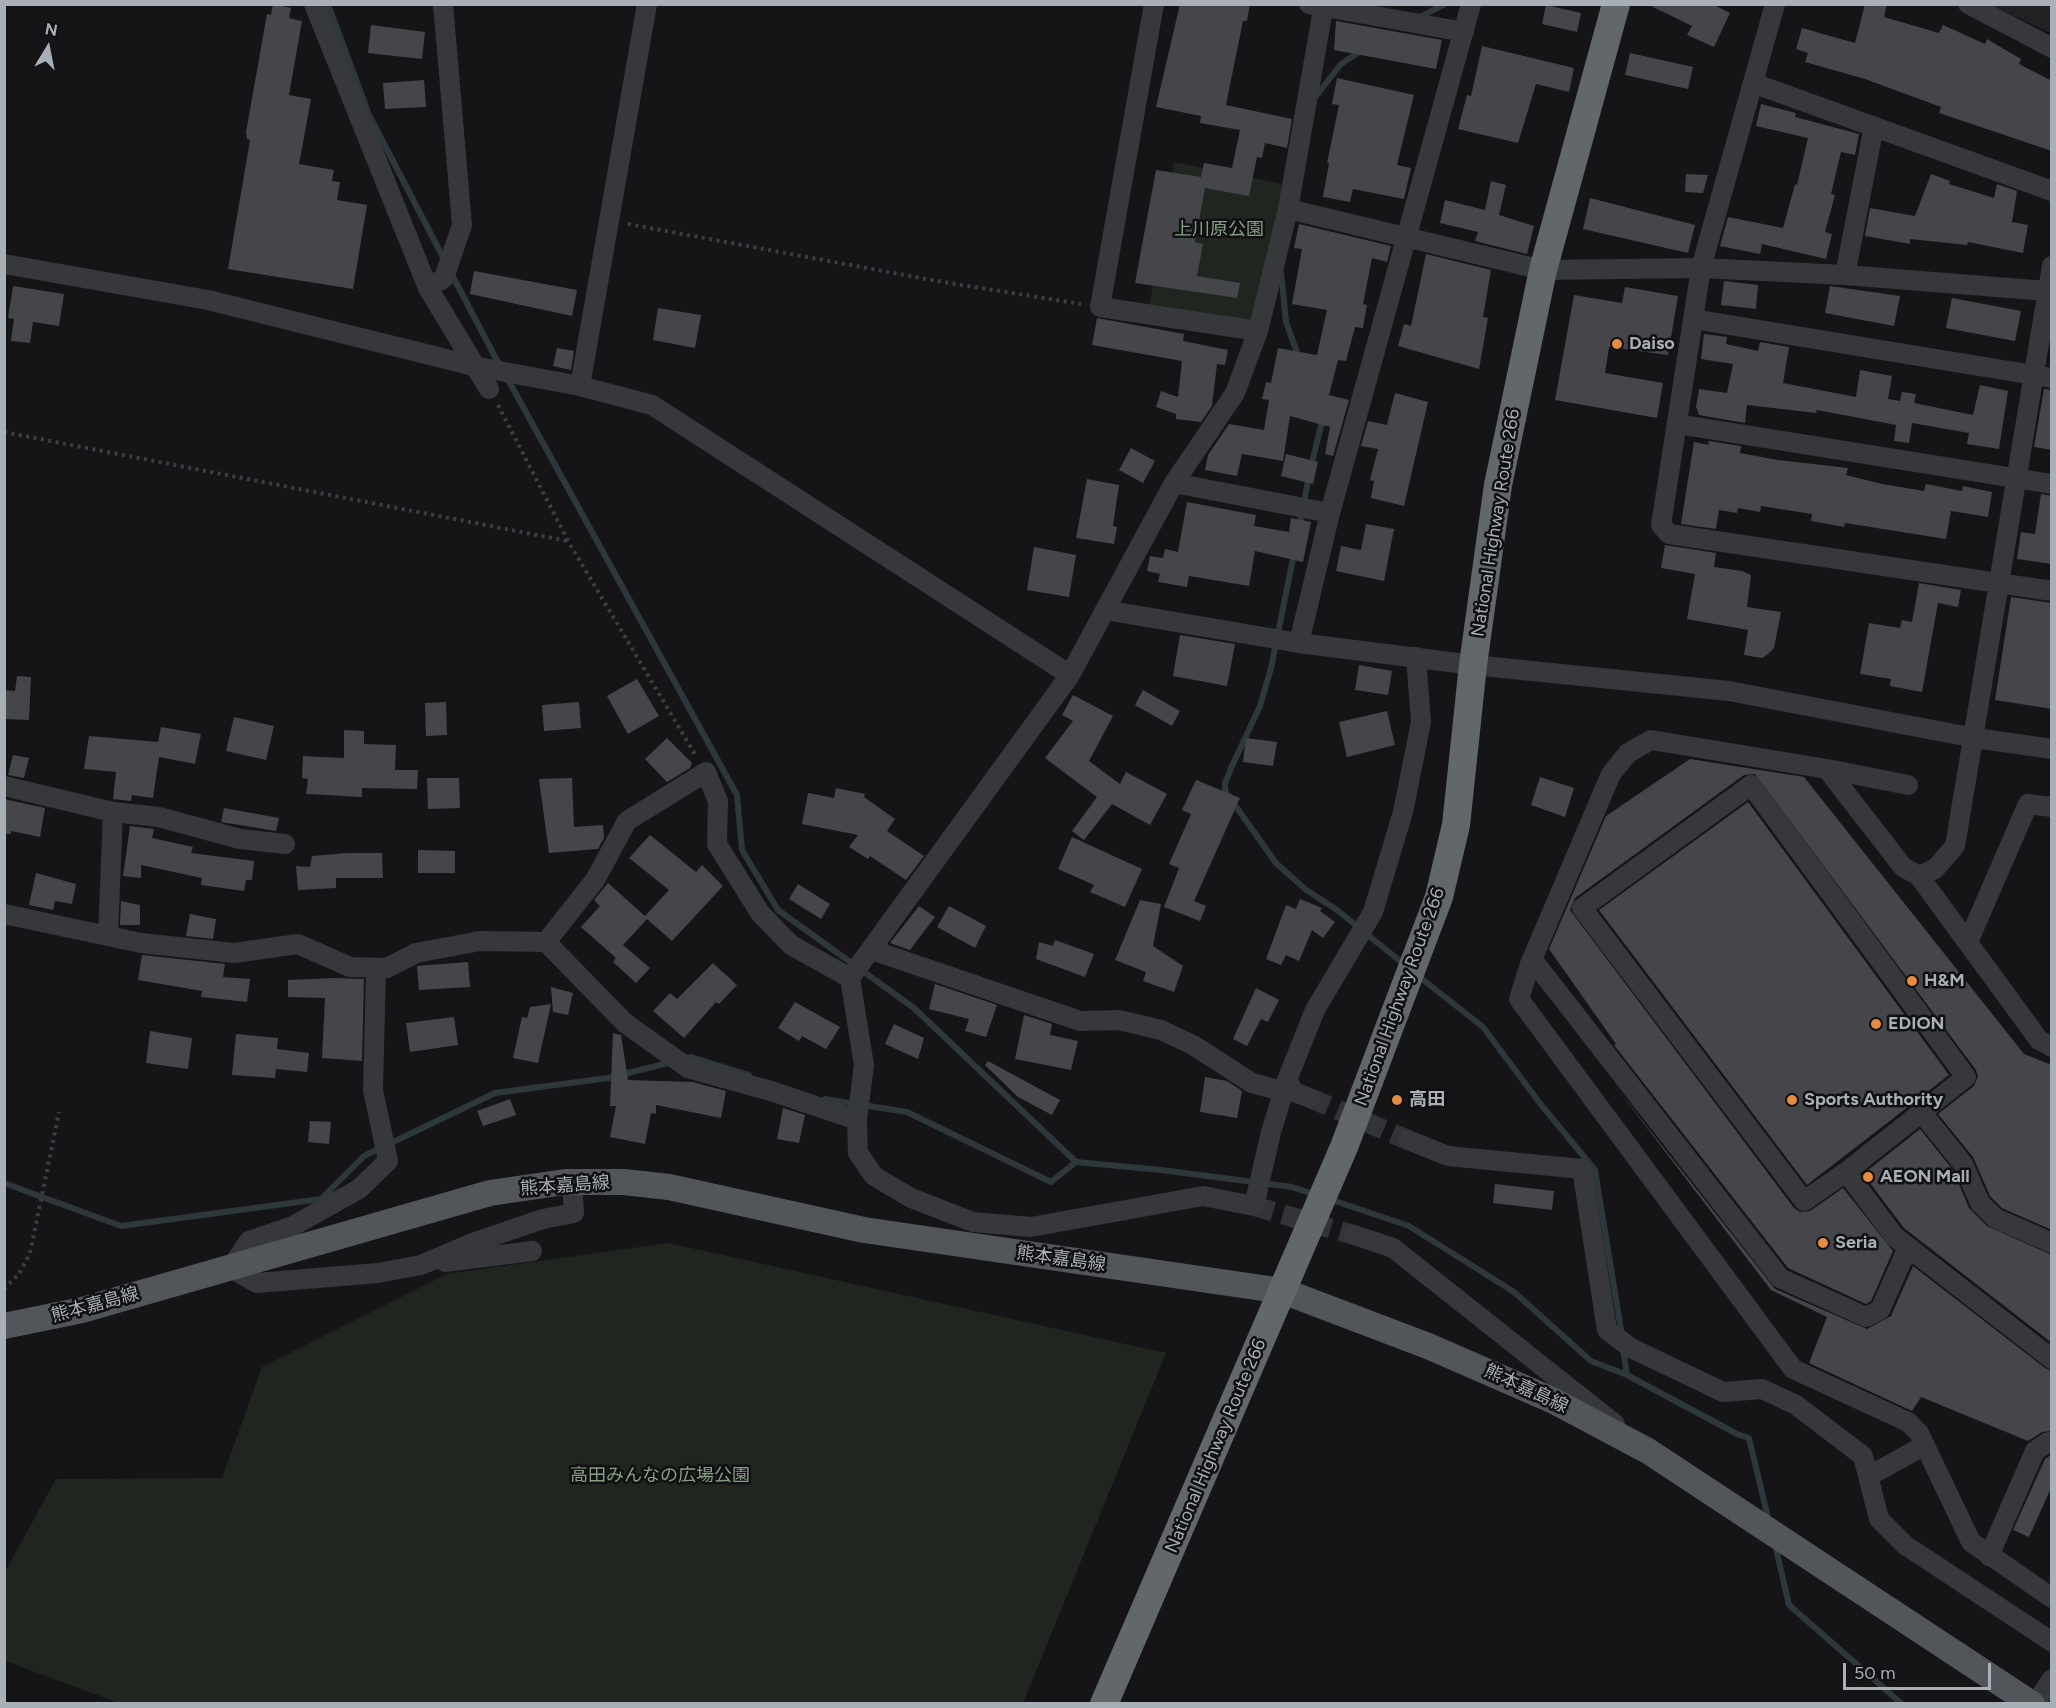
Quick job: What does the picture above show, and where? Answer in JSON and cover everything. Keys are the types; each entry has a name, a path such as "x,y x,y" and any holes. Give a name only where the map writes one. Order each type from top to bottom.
{"highway":[{"name":"National Highway Route 266","path":"1104,1704 1344,1147 1439,897 1456,825 1473,665 1498,485 1543,270 1616,4"}],"main road":[{"name":"熊本嘉島線","path":"4,1326 82,1310 490,1194 572,1183 624,1182 669,1187 864,1230 1283,1291 1428,1346 1551,1400 1648,1451 2033,1704"}],"street":[{"path":"314,4 429,288 489,389"},
{"path":"429,288 444,278 462,225 443,4"},
{"path":"580,386 647,4"},
{"path":"1154,4 1100,307 1258,331"},
{"path":"1299,644 1330,513 1471,4"},
{"path":"1775,4 1701,268 1661,525 1669,534 2052,591"},
{"path":"1968,4 2052,48"},
{"path":"1416,657 1421,722 1397,834 1373,912 1315,1010 1286,1084 1271,1132 1254,1206 1203,1196 1031,1227 973,1221 911,1198 874,1176 858,1153 857,1120 864,1065 850,978 1070,675 1174,483 1236,393 1258,331 1288,209 1319,6 1464,32"},
{"path":"1753,83 2052,191"},
{"path":"1845,275 1874,126"},
{"path":"1288,209 1543,270 1701,268 1845,275 2047,291"},
{"path":"4,264 208,300 478,367 580,386 652,405 1070,675"},
{"path":"1919,876 1935,869 1955,846 1975,738 2016,479 2042,377 2047,291 2052,266"},
{"path":"1693,319 2042,377"},
{"path":"1677,424 2052,484"},
{"path":"1174,483 1330,513"},
{"path":"1105,610 1299,644 1473,665 1729,691 1975,738 2052,749"},
{"path":"1908,784 1666,740 1651,740 1628,753 1611,774 1532,960 1519,999 1793,1369 1908,1422 1919,1433 1971,1542 2052,1598"},
{"path":"1827,769 1903,867 1919,876 2039,1040 2052,1047"},
{"path":"546,942 595,880 627,821 706,772 718,801 717,844 760,914 791,945 850,978"},
{"path":"4,786 113,812 159,817 240,839 285,844"},
{"path":"1751,786 1966,1077 1846,1172 1804,1201 1582,908 1751,786"},
{"path":"1968,942 2028,804 2052,807"},
{"path":"108,936 113,812"},
{"path":"4,914 141,944 234,953 298,944 350,967 387,968 416,953 480,941 546,942 625,1023 688,1068 771,1091 857,1120"},
{"path":"872,950 1080,1021 1119,1020 1161,1030 1193,1045 1252,1083 1274,1089 1286,1084"},
{"path":"1532,960 1780,1278 1866,1317 1880,1310 1908,1247"},
{"path":"376,968 373,1090 388,1161 359,1189 293,1226 249,1241 231,1268 257,1283 378,1273 421,1265 532,1251"},
{"path":"1286,1084 1294,1092 1310,1098"},
{"path":"1922,1113 1963,1164 1980,1203 1995,1218 2052,1243"},
{"path":"1408,1140 1448,1156 1582,1169 1607,1330 1631,1348 1723,1392 1762,1389 1796,1405 1863,1456 1879,1518 1905,1545 2052,1642"},
{"path":"1846,1172 1895,1237 2052,1359"},
{"path":"421,1265 475,1242 543,1219 574,1213 572,1183"},
{"path":"1354,1235 1393,1248 1648,1451"},
{"path":"1989,1556 2035,1450 2048,1442 2052,1443"},
{"path":"1869,1476 1925,1445"},
{"path":"2033,1704 2052,1679"}],"path":[{"path":"609,220 937,281 1100,307"},
{"path":"489,389 568,541 706,772"},
{"path":"4,432 568,541"},
{"path":"4,1289 19,1274 30,1253 59,1113"}],"shaded area":[{"path":"1990,5 2051,5 2051,33"}],"green space":[{"name":"上川原公園","path":"1174,162 1288,185 1254,331 1149,308"},
{"name":"高田みんなの広場公園","path":"668,1243 1166,1353 1023,1703 122,1704 5,1661 5,1572 56,1479 222,1478 262,1367 447,1274"}],"building":[{"path":"273,4 291,8 289,18 302,21 289,95 311,99 299,164 334,170 332,181 340,182 337,200 367,205 353,289 228,269 250,140 247,139 246,132 267,14 271,15"},
{"path":"1180,4 1250,4 1247,21 1243,21 1226,105 1292,119 1287,148 1265,143 1262,158 1257,157 1249,196 1205,188 1195,242 1203,244 1197,276 1240,283 1237,298 1135,283 1156,170 1201,177 1204,163 1232,168 1240,130 1200,123 1201,116 1156,107"},
{"path":"1647,4 1712,4 1730,13 1714,47 1687,35 1692,26"},
{"path":"1865,4 1887,4 1884,17 1939,33 1943,25 1985,44 1987,39 2021,59 2019,64 2052,81 2052,151 1939,113 1941,107 1865,79 1805,62 1808,53 1796,49 1802,28 1855,43"},
{"path":"1546,5 1581,13 1577,32 1542,24"},
{"path":"1336,21 1442,40 1436,69 1334,50"},
{"path":"371,25 425,32 422,59 368,53"},
{"path":"1482,46 1574,68 1569,92 1536,84 1518,143 1458,129 1467,95 1471,96"},
{"path":"1630,53 1693,67 1688,89 1625,75"},
{"path":"1337,78 1414,95 1397,165 1411,168 1404,199 1353,189 1350,202 1323,197 1329,163 1327,163 1339,105 1332,104"},
{"path":"424,80 426,107 385,109 383,83"},
{"path":"1761,104 1796,113 1795,117 1859,134 1855,155 1841,152 1831,194 1835,195 1825,232 1832,234 1826,259 1762,244 1760,254 1720,246 1728,217 1783,228 1795,184 1797,185 1808,138 1756,126"},
{"path":"1686,174 1708,175 1703,193 1685,192"},
{"path":"1931,174 1950,181 1949,184 1994,198 1997,184 2017,191 2012,222 2028,225 2023,253 1968,242 1967,245 1910,239 1910,244 1865,236 1870,208 1915,216"},
{"path":"1491,181 1506,185 1499,215 1534,226 1527,254 1475,241 1478,232 1440,223 1445,200 1485,210"},
{"path":"1590,198 1695,225 1688,253 1583,229"},
{"path":"1299,224 1391,246 1387,262 1372,258 1363,304 1367,305 1363,328 1355,327 1346,361 1338,360 1329,395 1349,400 1333,456 1325,454 1330,427 1290,416 1283,461 1242,454 1237,476 1205,470 1208,455 1229,424 1264,430 1269,400 1262,399 1266,382 1271,383 1278,348 1317,355 1327,310 1292,304 1302,249 1294,248"},
{"path":"1426,254 1491,270 1483,317 1488,318 1479,369 1398,346 1404,324 1411,326"},
{"path":"474,271 577,290 572,316 470,294"},
{"path":"1724,281 1758,285 1756,309 1721,305"},
{"path":"13,286 64,294 59,326 33,322 30,343 11,341 14,319 8,318"},
{"path":"1830,286 1900,296 1894,326 1825,313"},
{"path":"1625,287 1678,296 1668,355 1609,347 1605,373 1663,383 1657,418 1555,400 1574,295 1622,303"},
{"path":"1952,298 2021,311 2015,341 1946,328"},
{"path":"658,308 701,315 695,348 653,340"},
{"path":"1097,318 1184,334 1183,341 1228,350 1225,365 1217,364 1212,406 1201,422 1176,419 1176,414 1156,407 1161,391 1178,397 1182,361 1092,345"},
{"path":"1704,334 1727,337 1726,344 1758,351 1760,342 1789,347 1783,383 1856,397 1860,370 1892,376 1888,399 1900,401 1902,392 1916,394 1914,403 1973,415 1980,385 2008,391 1999,449 1967,444 1969,433 1912,423 1909,443 1894,441 1896,425 1817,410 1816,413 1747,405 1745,423 1699,415 1696,407 1699,389 1727,393 1733,364 1701,359"},
{"path":"557,348 574,351 571,370 553,366"},
{"path":"2044,389 2052,390 2052,450 2034,447"},
{"path":"1395,393 1428,402 1404,506 1371,498 1374,481 1370,480 1378,449 1361,446 1368,421 1387,425"},
{"path":"1708,441 1741,446 1740,453 1848,468 1846,475 1882,484 1924,491 1926,484 1962,491 1963,486 1992,492 1988,517 1951,511 1946,539 1845,523 1844,527 1811,521 1812,514 1761,506 1760,512 1738,508 1737,513 1719,510 1716,529 1681,524 1694,442 1709,445"},
{"path":"1131,448 1155,461 1143,483 1119,470"},
{"path":"1286,454 1318,462 1313,484 1281,476"},
{"path":"1087,479 1119,485 1113,526 1117,527 1114,544 1076,538"},
{"path":"2041,494 2052,496 2052,564 2017,559 2021,532 2035,534"},
{"path":"1187,502 1256,515 1254,526 1289,532 1291,518 1311,522 1303,562 1255,551 1249,586 1189,576 1187,587 1158,582 1160,574 1147,571 1150,556 1163,558 1165,549 1178,552"},
{"path":"1366,524 1394,529 1384,581 1336,571 1341,546 1361,550"},
{"path":"1665,545 1716,553 1714,567 1742,571 1751,575 1747,607 1781,612 1774,648 1768,654 1762,658 1744,655 1748,630 1687,619 1695,574 1661,568"},
{"path":"1034,547 1076,555 1069,597 1027,590"},
{"path":"1919,583 1961,590 1958,607 1938,603 1922,692 1890,686 1891,679 1860,674 1869,623 1900,628 1902,620 1912,622"},
{"path":"2011,597 2052,603 2052,709 1995,700"},
{"path":"1180,635 1235,644 1227,686 1173,676"},
{"path":"1359,665 1392,671 1388,695 1355,690"},
{"path":"17,676 31,677 29,720 4,719 4,690 15,691"},
{"path":"637,679 659,716 628,734 607,696"},
{"path":"1143,690 1180,711 1172,726 1135,705"},
{"path":"1073,695 1113,716 1089,761 1120,784 1126,772 1167,794 1150,825 1112,804 1084,840 1072,831 1097,797 1045,758 1073,721 1062,715"},
{"path":"446,702 447,735 426,736 425,703"},
{"path":"579,702 581,728 544,731 542,705"},
{"path":"1387,711 1395,745 1347,757 1339,722"},
{"path":"234,717 274,726 266,760 226,751"},
{"path":"161,727 201,734 195,764 159,757 153,798 132,795 131,801 113,799 116,772 84,769 89,736 158,742"},
{"path":"344,730 364,731 364,744 396,745 395,770 418,770 417,789 362,788 362,797 306,794 308,779 302,778 303,756 344,758"},
{"path":"667,738 692,763 690,768 667,782 645,759"},
{"path":"1246,738 1277,742 1273,766 1243,762"},
{"path":"13,755 29,758 24,778 8,775"},
{"path":"1690,759 1804,777 2024,1054 2052,1065 2052,1230 2002,1208 1990,1196 1973,1157 1938,1114 1974,1086 1978,1076 1976,1070 1755,774 1744,775 1575,898 1570,910 1794,1208 1800,1212 1810,1211 1843,1188 1893,1251 1871,1301 1866,1304 1788,1268 1614,1045 1616,1044 1549,949 1606,816"},
{"path":"1540,777 1574,788 1565,817 1531,805"},
{"path":"427,778 459,778 460,808 428,809"},
{"path":"572,778 574,827 603,825 604,838 598,849 549,853 539,779"},
{"path":"1196,780 1240,798 1194,901 1206,906 1200,921 1164,907 1179,868 1169,864 1191,814 1182,810"},
{"path":"836,788 865,794 864,797 895,819 887,831 924,856 906,880 870,856 868,859 849,847 858,835 802,824 808,793 834,798"},
{"path":"4,799 45,808 40,837 11,831 11,834 4,834"},
{"path":"1748,802 1949,1075 1807,1185 1599,910"},
{"path":"224,808 279,818 276,831 221,822"},
{"path":"130,826 154,829 152,838 193,847 191,853 254,861 252,880 246,880 244,891 201,885 202,878 141,865 141,878 123,876"},
{"path":"650,835 696,872 702,865 723,886 672,941 647,919 623,945 650,968 636,983 613,962 616,958 581,927 600,906 594,900 608,883 645,916 669,890 629,858"},
{"path":"1072,837 1142,869 1125,907 1090,892 1094,885 1058,869"},
{"path":"418,850 455,851 455,873 418,873"},
{"path":"382,853 383,878 336,878 336,888 298,890 296,866 310,867 312,856"},
{"path":"36,873 76,884 72,904 55,901 53,910 29,905"},
{"path":"798,884 830,904 821,919 789,899"},
{"path":"1300,899 1322,908 1320,911 1335,922 1323,938 1312,930 1299,961 1286,955 1281,965 1266,959 1286,905 1296,909"},
{"path":"1140,900 1161,904 1153,946 1183,966 1174,992 1143,981 1146,972 1115,960"},
{"path":"121,901 140,905 140,925 120,925"},
{"path":"919,906 935,917 910,950 890,943"},
{"path":"949,906 986,926 975,948 937,927"},
{"path":"190,914 216,919 213,939 186,936"},
{"path":"1055,940 1094,954 1085,977 1036,959 1039,942 1053,946"},
{"path":"142,955 225,964 223,977 250,979 247,1002 201,997 202,991 138,980"},
{"path":"468,962 470,987 419,990 417,966"},
{"path":"713,963 737,985 719,1004 716,1002 684,1038 653,1011 670,993 677,999"},
{"path":"364,979 362,1061 322,1058 325,998 288,997 288,980"},
{"path":"935,984 997,1005 986,1037 965,1031 969,1019 929,1009"},
{"path":"551,987 573,993 568,1015 553,1012"},
{"path":"1256,988 1279,1000 1268,1022 1261,1019 1247,1046 1233,1039"},
{"path":"795,1002 840,1027 826,1049 802,1036 799,1041 778,1028"},
{"path":"551,1004 538,1063 513,1058 522,1017 527,1018 530,1007"},
{"path":"1024,1015 1052,1024 1050,1035 1078,1041 1071,1070 1015,1059"},
{"path":"454,1017 458,1045 410,1052 406,1023"},
{"path":"894,1024 924,1038 918,1059 885,1044"},
{"path":"150,1031 192,1038 188,1069 146,1063"},
{"path":"613,1033 621,1035 628,1080 693,1082 726,1091 721,1118 656,1105 656,1114 651,1113 645,1144 610,1137 616,1106 610,1106"},
{"path":"236,1034 278,1038 277,1049 309,1053 307,1072 276,1069 275,1078 232,1075"},
{"path":"988,1061 1060,1100 1052,1115 1018,1097 985,1065"},
{"path":"1205,1077 1227,1081 1242,1091 1237,1118 1200,1112"},
{"path":"1615,1086 1775,1289 1867,1329 1891,1316 1913,1266 2045,1368 2052,1371 2052,1431 2042,1432 2028,1441 1921,1397 1912,1411 1809,1363 1827,1317 1771,1290"},
{"path":"510,1099 516,1115 483,1126 477,1111"},
{"path":"783,1108 805,1115 799,1143 777,1139"},
{"path":"310,1121 331,1122 329,1144 308,1142"},
{"path":"1920,1129 1953,1170 1969,1208 1987,1226 2052,1255 2052,1343 1904,1228 1863,1174"},
{"path":"1495,1184 1554,1191 1552,1210 1493,1203"},
{"path":"2051,1455 2052,1486 2029,1537 2013,1530 2045,1459"}],"waterway":[{"path":"328,4 369,115 445,261"},
{"path":"1418,18 1445,4"},
{"path":"1313,100 1341,64 1362,50"},
{"path":"1281,272 1286,322 1299,358"},
{"path":"451,273 501,368"},
{"path":"506,376 737,795 742,850 778,910 914,1008 1076,1162 1161,1170 1292,1187 1316,1195"},
{"path":"1311,466 1323,418"},
{"path":"1299,528 1309,476"},
{"path":"1294,553 1271,668 1260,706 1232,766 1225,783 1225,791 1276,863 1305,889 1337,910 1405,965"},
{"path":"1417,975 1483,1027 1542,1106 1595,1170 1622,1336"},
{"path":"682,1059 691,1057 749,1075"},
{"path":"4,1183 121,1226 321,1199 364,1156 495,1093 608,1078 672,1062"},
{"path":"825,1099 907,1112 1051,1182 1076,1162"},
{"path":"1329,1199 1409,1226 1514,1292 1591,1361 1627,1375"},
{"path":"1623,1349 1627,1375 1737,1434 1749,1438 1769,1522"},
{"path":"1775,1544 1789,1605 1902,1704"}],"tunnel":[{"path":"1310,1098 1408,1140"},
{"path":"1254,1206 1354,1235"}],"place":[{"name":"Daiso","path":"1617,344"},
{"name":"H&M","path":"1912,981"},
{"name":"EDION","path":"1876,1024"},
{"name":"高田","path":"1397,1100"},
{"name":"Sports Authority","path":"1792,1100"},
{"name":"AEON Mall","path":"1868,1177"},
{"name":"Seria","path":"1823,1243"}]}
